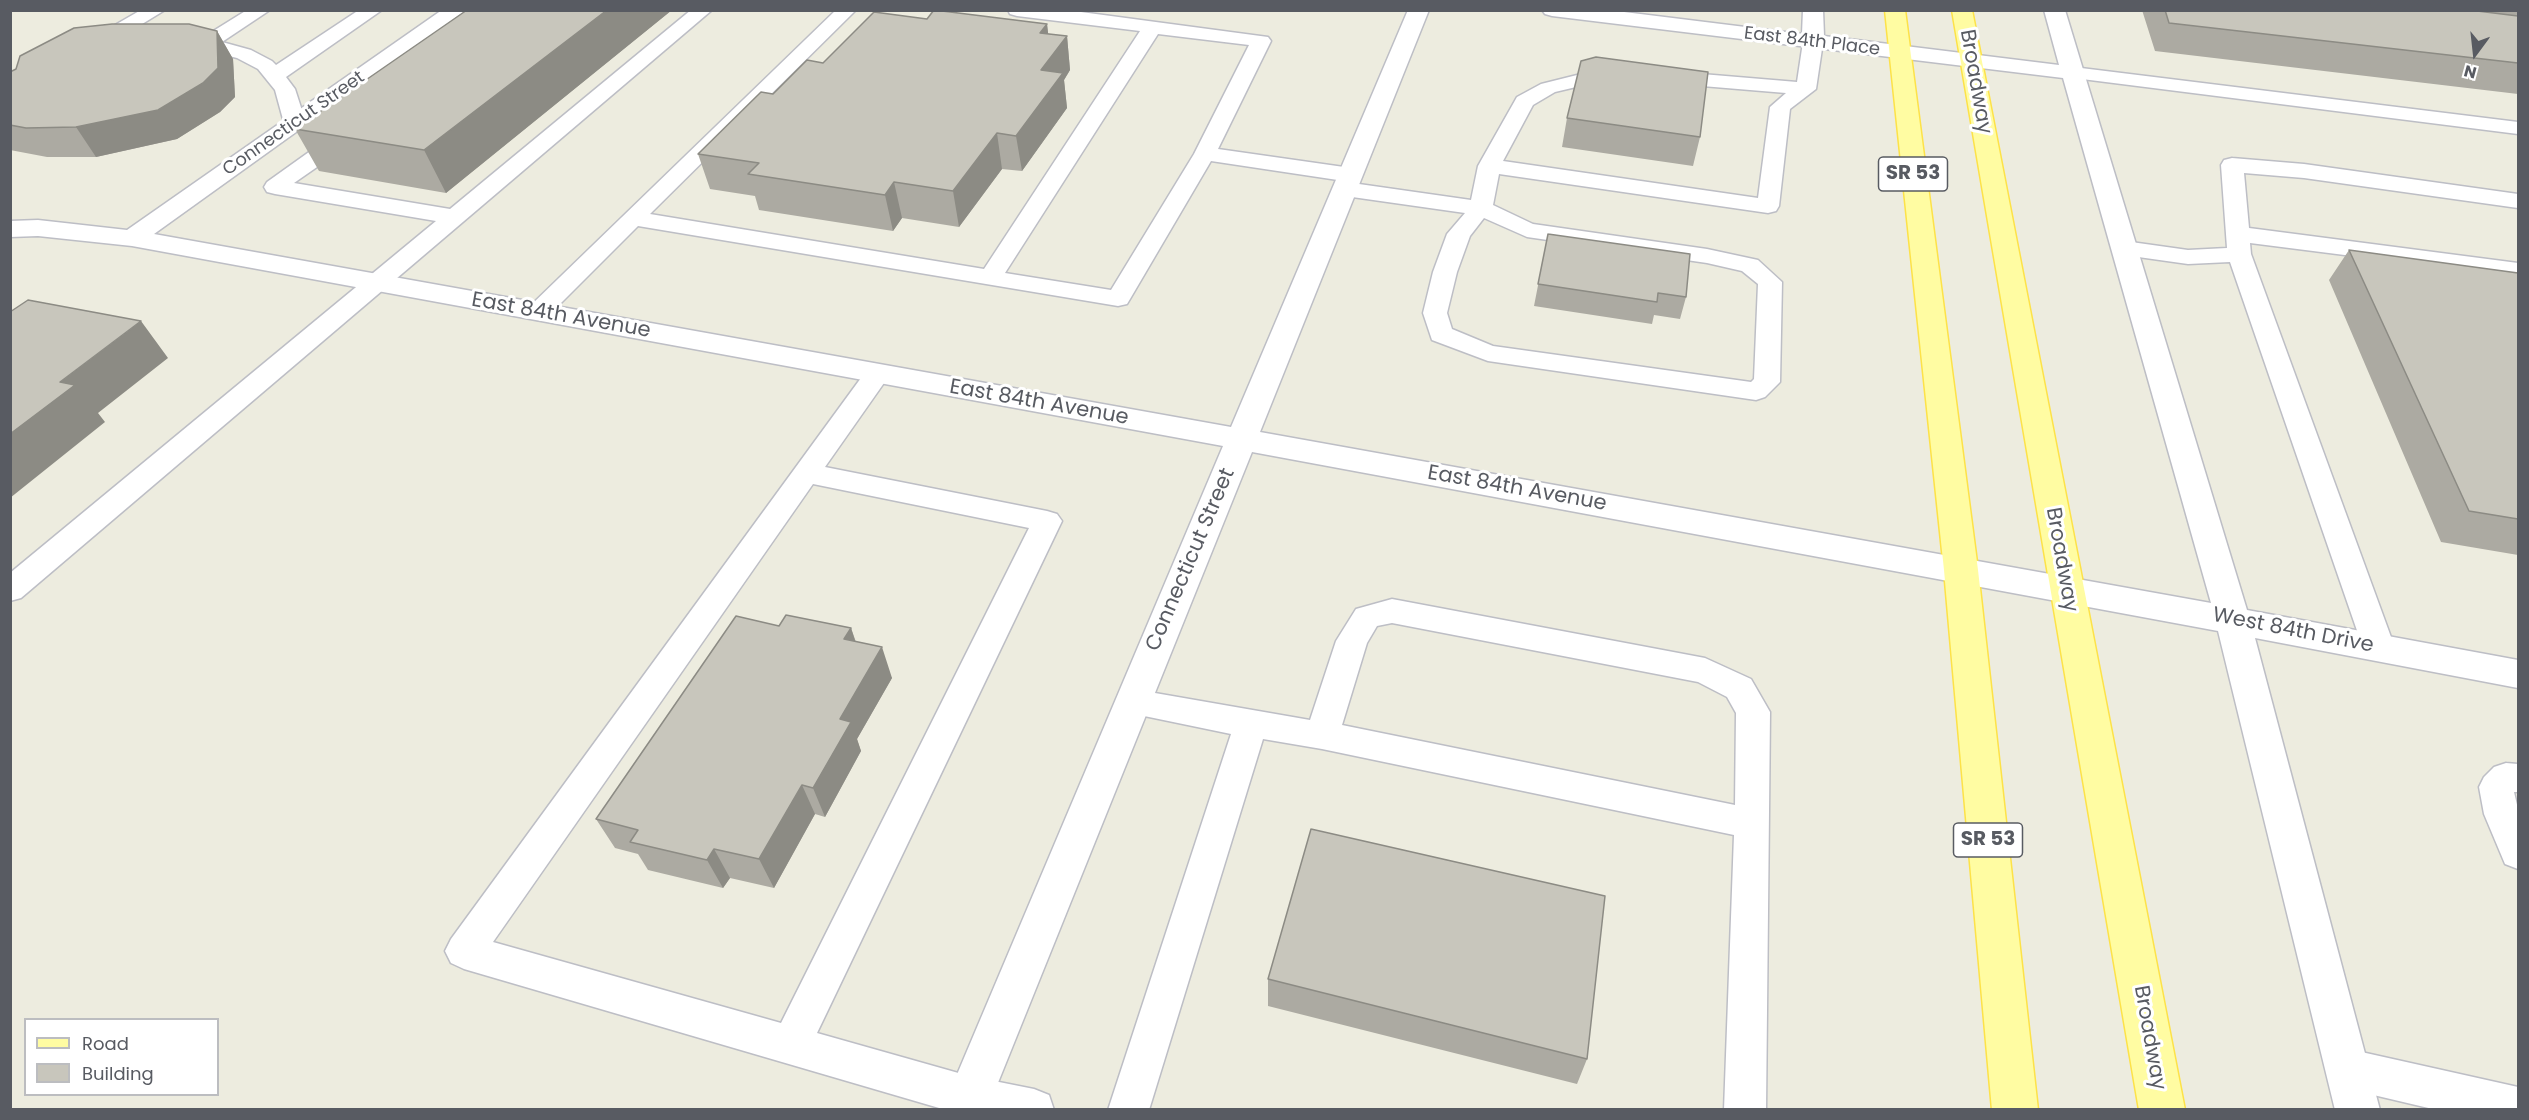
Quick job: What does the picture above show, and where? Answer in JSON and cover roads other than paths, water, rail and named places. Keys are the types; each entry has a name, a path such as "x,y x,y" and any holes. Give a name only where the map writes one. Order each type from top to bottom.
{"main road":[{"name":"SR 53","path":"1895,10 1961,570 2014,1110"},
{"name":"Broadway","path":"1962,10 2162,1110"}],"street":[{"name":"Connecticut Street","path":"132,237 456,10"},
{"name":"Connecticut Street","path":"966,1103 1419,10"},
{"name":"East 84th Place","path":"1552,10 2073,73"},
{"path":"1813,10 1813,42"},
{"path":"2054,10 2233,620 2358,1110"},
{"name":"East 84th Avenue","path":"10,229 38,228 132,237 2067,589"},
{"name":"West 84th Drive","path":"2067,589 2518,674"}],"lane":[{"path":"141,43 83,51 156,10"},
{"path":"206,44 261,10"},
{"path":"275,75 372,10"},
{"path":"10,590 703,10"},
{"path":"538,312 847,10"},
{"path":"633,218 1118,299 1205,154 1261,41 1017,10"},
{"path":"990,278 1153,27"},
{"path":"1489,165 1768,206 1780,107 1806,89 1813,42"},
{"path":"162,43 206,44 244,54 265,65 285,89 295,123"},
{"path":"2073,73 2518,128"},
{"path":"1205,154 1480,208 1527,230 1707,256 1750,266 1770,282 1767,382 1756,391 1488,353 1440,334 1435,313 1445,272 1459,234 1480,208 1489,165 1511,129 1524,101 1548,88 1593,77 1683,77 1806,89"},
{"path":"360,126 275,187 456,217"},
{"path":"2379,648 2238,244 2232,165 2304,171 2518,201"},
{"path":"2124,248 2188,257 2238,244 2518,270"},
{"path":"878,373 464,951 791,1045 966,1103 1034,1110"},
{"path":"791,1045 1047,521 806,473"},
{"path":"1322,735 1352,641 1367,617 1392,611 1706,671 1739,688 1753,712 1745,1110"},
{"path":"1132,702 1322,735 1752,824"},
{"path":"1128,1110 1251,724"},
{"path":"2518,778 2506,777 2496,787 2502,814 2518,853"},
{"path":"2348,1069 2518,1108"}]}
